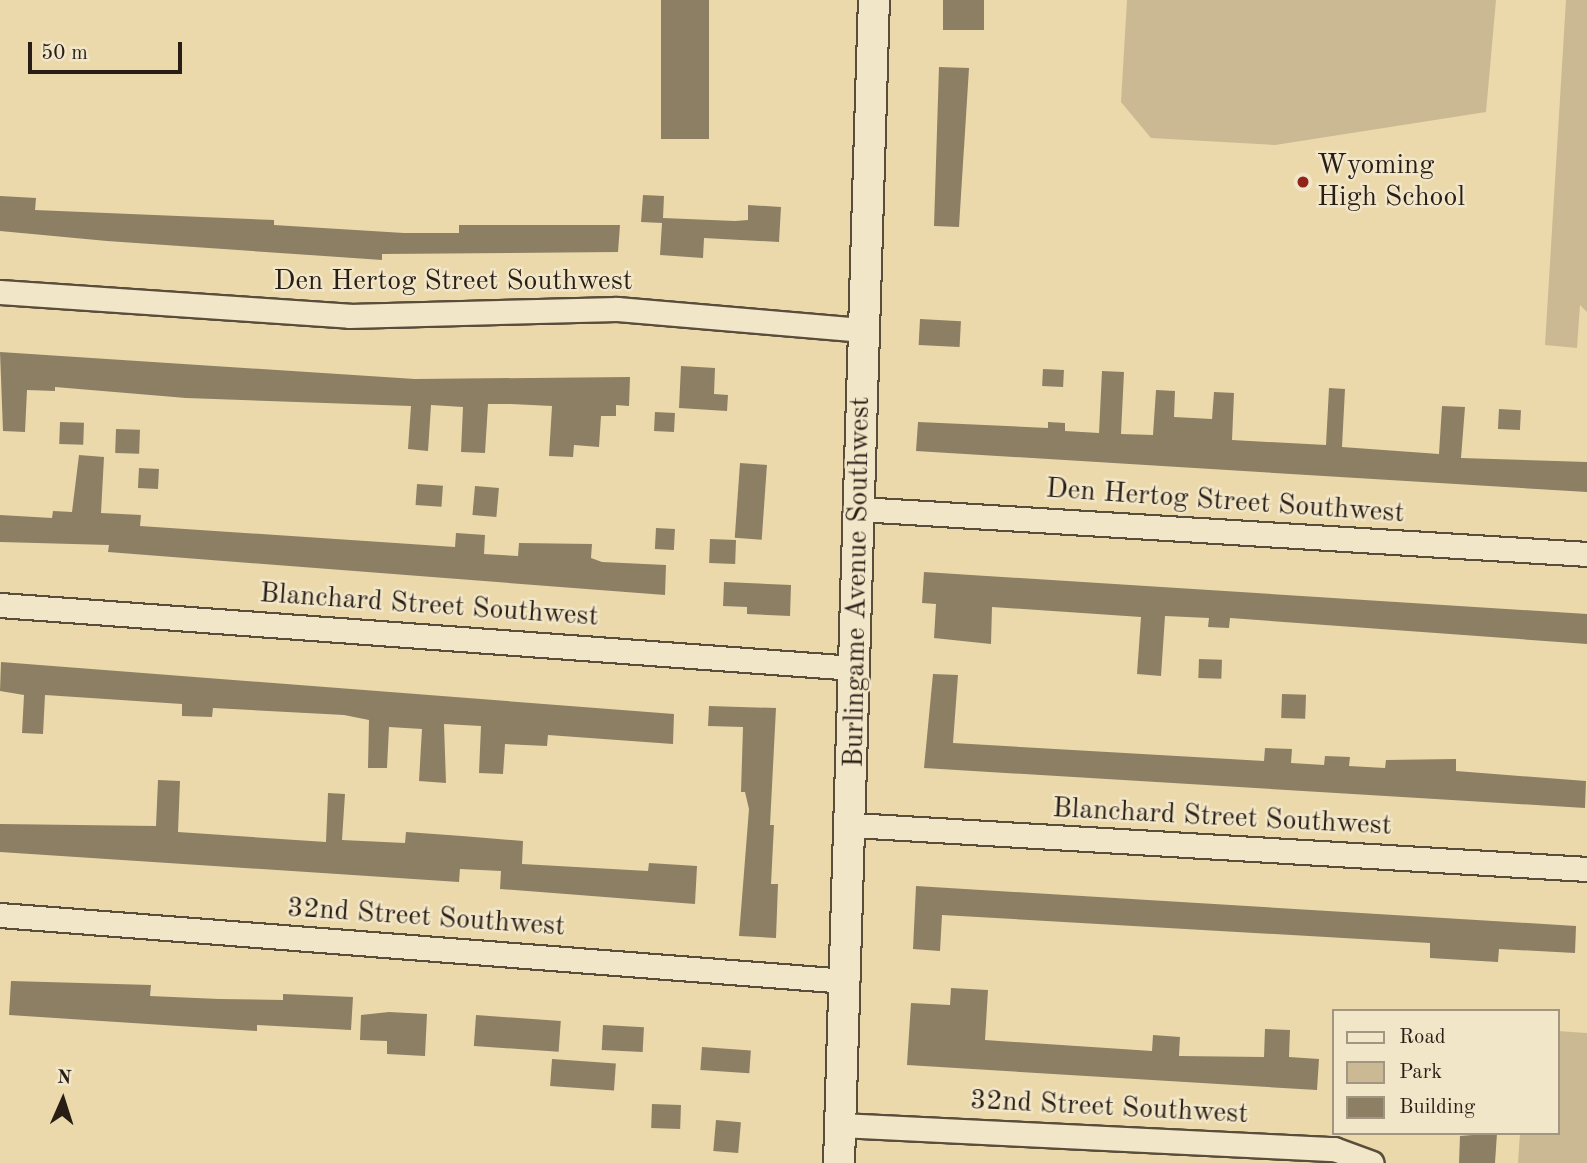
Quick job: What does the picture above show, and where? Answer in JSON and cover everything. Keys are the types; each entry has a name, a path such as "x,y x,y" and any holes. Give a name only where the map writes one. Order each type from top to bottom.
{"street":[{"name":"Burlingame Avenue Southwest","path":"839,1163 853,825 854,667 874,0"},
{"name":"Den Hertog Street Southwest","path":"0,292 349,316 607,309 864,330"},
{"name":"Den Hertog Street Southwest","path":"860,509 1587,554"},
{"name":"Blanchard Street Southwest","path":"0,605 854,667"},
{"name":"Blanchard Street Southwest","path":"853,825 1587,869"},
{"name":"32nd Street Southwest","path":"0,915 847,981"},
{"name":"32nd Street Southwest","path":"840,1125 1334,1149 1372,1163"}],"green space":[{"path":"1127,0 1496,0 1486,112 1275,145 1151,138 1121,102"},
{"path":"1566,0 1587,0 1587,312 1580,305 1577,348 1545,345"},
{"path":"1559,1031 1587,1033 1587,1163 1518,1163 1520,1135 1559,1135"}],"building":[{"path":"661,0 709,0 709,139 661,139"},
{"path":"943,0 984,0 984,30 943,30"},
{"path":"939,67 969,68 959,227 934,226"},
{"path":"643,195 664,196 663,218 748,220 748,205 781,207 779,242 704,238 703,258 660,255 662,223 641,222"},
{"path":"0,196 36,198 35,210 274,220 274,225 404,233 459,233 459,225 620,225 618,252 382,254 382,260 0,231"},
{"path":"920,319 961,321 960,347 919,345"},
{"path":"0,352 415,379 630,377 629,406 616,405 616,416 601,416 599,447 574,445 573,457 549,456 552,406 511,404 488,404 485,453 461,452 463,407 431,405 428,451 408,449 411,406 186,398 55,387 55,391 27,390 25,432 3,431"},
{"path":"681,366 715,368 714,394 728,395 727,411 679,408"},
{"path":"1043,369 1064,370 1063,387 1042,386"},
{"path":"1102,371 1124,372 1121,434 1153,435 1156,390 1175,391 1174,417 1212,419 1214,392 1234,393 1232,440 1326,445 1329,388 1345,389 1342,447 1439,454 1442,406 1465,407 1461,458 1587,462 1587,492 916,451 918,422 1048,428 1048,422 1065,423 1065,431 1099,433"},
{"path":"1499,409 1521,410 1520,430 1498,429"},
{"path":"655,412 675,413 674,432 654,431"},
{"path":"60,422 84,423 83,445 59,444"},
{"path":"116,429 140,430 139,454 115,453"},
{"path":"79,455 104,457 101,513 141,515 140,526 455,547 456,533 485,535 484,554 518,556 519,543 592,544 591,558 602,562 666,565 665,595 108,552 109,545 0,542 0,515 52,518 53,511 72,512"},
{"path":"740,463 767,465 762,540 735,538"},
{"path":"139,468 159,469 158,489 138,488"},
{"path":"417,484 443,486 441,507 416,505"},
{"path":"475,486 499,488 496,517 472,515"},
{"path":"656,528 675,529 674,550 655,549"},
{"path":"710,539 736,540 735,564 709,563"},
{"path":"924,572 1587,614 1587,644 1230,618 1229,628 1208,627 1209,618 1165,616 1161,676 1137,674 1141,617 992,607 991,644 934,638 936,604 922,603"},
{"path":"724,582 791,585 790,616 747,614 747,607 723,606"},
{"path":"1199,659 1222,660 1221,679 1198,678"},
{"path":"1,662 674,714 673,744 548,735 547,746 505,744 503,774 479,773 481,726 444,724 446,783 419,781 422,729 389,727 387,768 368,768 369,720 344,715 213,708 212,717 182,716 182,704 45,695 43,734 22,733 24,695 0,691"},
{"path":"933,674 958,675 953,743 1264,761 1265,748 1292,749 1291,763 1324,765 1325,756 1350,757 1349,766 1385,768 1386,760 1456,759 1456,771 1586,781 1585,808 924,768"},
{"path":"1282,694 1306,695 1305,719 1281,718"},
{"path":"709,706 776,708 770,825 774,825 771,884 778,884 776,938 739,936 749,809 745,792 741,792 743,727 708,726"},
{"path":"158,780 180,781 178,832 326,842 328,793 345,794 342,840 405,843 406,832 462,836 523,841 522,864 648,871 649,863 697,866 695,904 500,889 501,871 460,869 459,882 0,852 0,824 156,826"},
{"path":"916,886 1576,926 1575,953 1499,949 1498,962 1430,958 1430,943 942,915 940,951 913,949"},
{"path":"11,981 151,985 150,996 283,1000 283,994 353,997 351,1030 257,1025 257,1031 9,1015"},
{"path":"951,988 988,990 985,1040 1152,1051 1153,1035 1180,1037 1179,1056 1264,1057 1265,1029 1290,1030 1289,1057 1319,1059 1317,1090 907,1065 911,1003 950,1005"},
{"path":"389,1012 427,1014 425,1056 387,1054 387,1041 360,1040 361,1015"},
{"path":"476,1015 561,1021 559,1052 474,1046"},
{"path":"603,1025 644,1027 643,1052 602,1050"},
{"path":"702,1047 751,1050 749,1073 700,1070"},
{"path":"552,1059 616,1063 614,1090 550,1086"},
{"path":"652,1104 681,1105 680,1129 651,1128"},
{"path":"716,1120 741,1122 738,1153 713,1151"},
{"path":"1497,1135 1495,1163 1459,1163 1460,1136"}],"place":[{"name":"Wyoming High School","path":"1303,182"}]}
